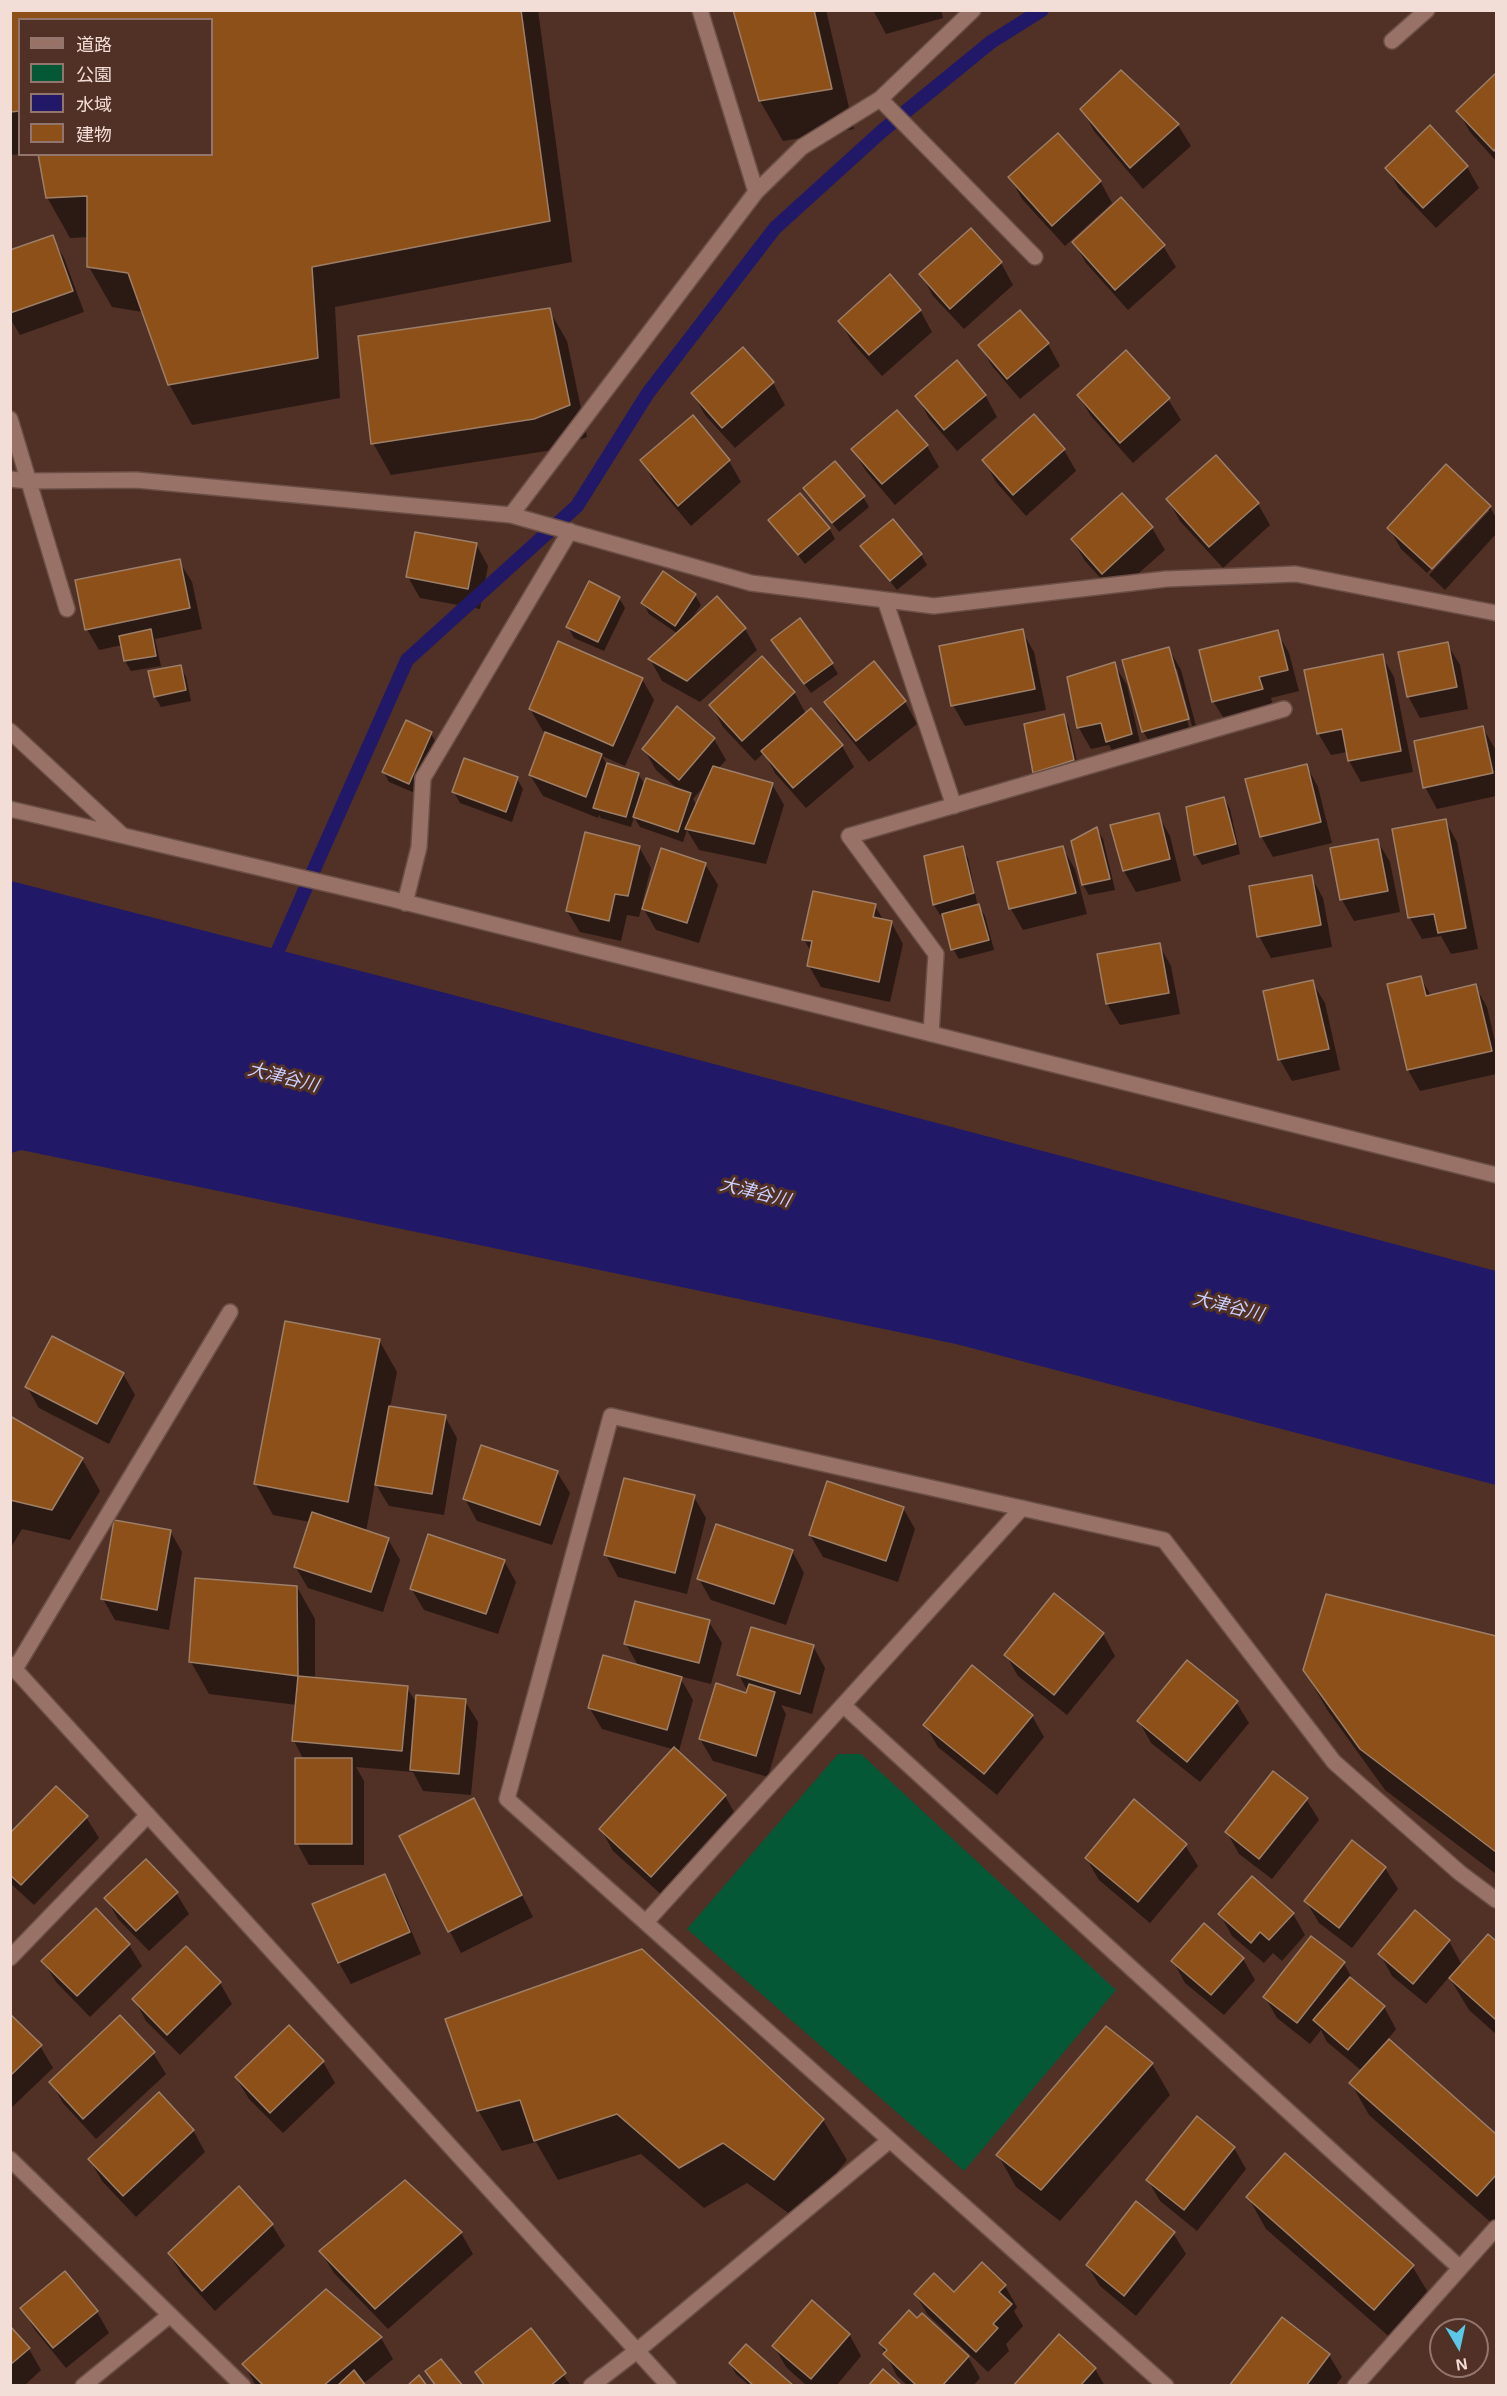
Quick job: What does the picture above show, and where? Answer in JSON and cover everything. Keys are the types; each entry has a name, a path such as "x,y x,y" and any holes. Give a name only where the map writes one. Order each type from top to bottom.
{"street":[{"path":"700,10 756,192"},
{"path":"511,515 756,192 802,147 880,99 973,10"},
{"path":"1392,41 1427,10"},
{"path":"880,99 1035,257"},
{"path":"10,419 67,609"},
{"path":"10,478 28,481 135,480 511,515 751,583 933,606 1166,579 1296,574 1497,613"},
{"path":"405,903 419,847 423,778 570,531"},
{"path":"885,600 954,806"},
{"path":"931,1034 936,954 849,836 1284,709"},
{"path":"10,731 123,836"},
{"path":"10,809 405,903 1497,1175"},
{"path":"230,1312 13,1666 669,2385"},
{"path":"1166,2385 507,1799 610,1416 1164,1540 1334,1762 1460,1873 1497,1900"},
{"path":"645,1922 1022,1508"},
{"path":"843,1705 1460,2268"},
{"path":"10,1958 148,1815"},
{"path":"591,2385 638,2350 890,2140"},
{"path":"10,2159 243,2385"},
{"path":"1355,2385 1497,2228"},
{"path":"83,2385 170,2315"}],"green space":[{"path":"838,1754 861,1754 1116,1990 964,2171 687,1929"}],"water":[{"name":"大津谷川","path":"11,881 438,991 1496,1271 1496,1485 956,1344 21,1150 11,1153"}],"building":[{"path":"10,10 521,10 550,221 312,267 318,358 168,385 128,273 87,267 87,196 46,198 38,156 213,156 213,18 18,18 18,111 10,112"},
{"path":"733,10 814,10 832,89 759,101"},
{"path":"1121,70 1179,124 1130,168 1080,109"},
{"path":"1496,73 1496,148 1494,151 1456,111"},
{"path":"1430,125 1468,166 1423,208 1385,168"},
{"path":"1058,133 1101,181 1052,226 1008,177"},
{"path":"1121,197 1165,245 1115,290 1072,242"},
{"path":"971,228 1002,262 950,309 919,274"},
{"path":"53,235 73,291 10,313 10,250"},
{"path":"890,274 921,310 869,355 838,321"},
{"path":"550,308 570,405 534,419 371,444 358,336"},
{"path":"1020,310 1049,343 1007,379 978,345"},
{"path":"743,347 774,382 722,428 691,393"},
{"path":"1126,350 1170,398 1120,443 1077,395"},
{"path":"957,360 986,395 944,430 915,396"},
{"path":"897,410 928,445 882,484 851,449"},
{"path":"1034,414 1065,449 1013,495 982,460"},
{"path":"693,415 730,460 678,506 640,460"},
{"path":"1216,455 1259,503 1209,547 1166,499"},
{"path":"835,461 865,496 832,523 803,488"},
{"path":"1446,464 1491,506 1432,569 1387,528"},
{"path":"800,493 830,528 798,555 768,520"},
{"path":"1122,493 1153,527 1102,574 1071,539"},
{"path":"893,519 922,554 890,581 860,546"},
{"path":"415,532 477,543 468,589 406,577"},
{"path":"180,559 190,608 85,630 75,580"},
{"path":"663,571 696,594 675,626 641,603"},
{"path":"589,581 620,597 598,642 566,627"},
{"path":"717,596 746,628 687,681 648,659"},
{"path":"800,618 833,663 804,684 771,640"},
{"path":"151,629 156,656 124,661 119,636"},
{"path":"1023,629 1035,689 951,706 939,646"},
{"path":"1278,630 1288,670 1259,677 1263,689 1212,702 1199,650"},
{"path":"558,641 643,678 613,746 529,709"},
{"path":"1448,642 1457,687 1407,697 1398,652"},
{"path":"1169,647 1189,719 1142,732 1122,660"},
{"path":"1383,654 1401,751 1348,761 1342,729 1317,734 1304,670"},
{"path":"762,656 795,692 742,741 709,705"},
{"path":"874,661 906,701 856,741 824,702"},
{"path":"1115,662 1132,734 1106,742 1101,723 1077,728 1067,677"},
{"path":"181,665 186,690 154,697 148,671"},
{"path":"677,706 715,738 679,780 642,749"},
{"path":"811,708 843,745 793,788 761,751"},
{"path":"1064,714 1074,760 1033,773 1024,724"},
{"path":"406,720 432,732 409,784 382,772"},
{"path":"1483,726 1493,773 1423,788 1414,741"},
{"path":"545,732 602,754 586,797 529,775"},
{"path":"464,758 518,777 506,812 452,792"},
{"path":"607,763 639,773 626,817 593,808"},
{"path":"1307,764 1321,822 1260,837 1245,779"},
{"path":"713,766 773,783 754,844 685,829"},
{"path":"646,778 691,793 678,832 633,817"},
{"path":"1224,797 1236,844 1194,855 1186,807"},
{"path":"1159,813 1170,859 1123,871 1110,825"},
{"path":"1446,819 1466,928 1438,933 1434,914 1408,918 1392,829"},
{"path":"1097,827 1110,879 1082,885 1071,841"},
{"path":"585,832 640,846 628,896 615,894 609,921 566,911"},
{"path":"1378,839 1388,891 1340,900 1330,848"},
{"path":"963,846 974,893 933,905 924,856"},
{"path":"1063,846 1076,893 1009,909 997,862"},
{"path":"661,848 706,863 687,923 642,909"},
{"path":"1312,875 1321,925 1257,937 1249,886"},
{"path":"813,891 876,904 873,917 892,921 879,982 807,966 812,941 802,940"},
{"path":"979,904 989,940 951,950 942,914"},
{"path":"1160,943 1169,993 1106,1004 1097,954"},
{"path":"1421,976 1426,996 1476,984 1492,1051 1407,1070 1387,984"},
{"path":"1313,980 1329,1049 1278,1060 1263,991"},
{"path":"285,1321 380,1339 348,1502 254,1484"},
{"path":"52,1336 124,1373 97,1424 25,1387"},
{"path":"389,1406 446,1415 432,1494 375,1485"},
{"path":"10,1416 83,1458 52,1510 10,1500"},
{"path":"481,1445 558,1471 540,1525 463,1499"},
{"path":"624,1478 695,1495 675,1573 604,1555"},
{"path":"827,1481 904,1507 886,1561 809,1535"},
{"path":"312,1512 389,1538 371,1592 294,1567"},
{"path":"114,1520 171,1530 157,1610 101,1599"},
{"path":"716,1524 793,1550 774,1604 697,1579"},
{"path":"428,1534 505,1560 486,1614 410,1589"},
{"path":"195,1578 297,1586 298,1676 189,1662"},
{"path":"1054,1593 1104,1633 1054,1695 1004,1655"},
{"path":"1326,1594 1496,1636 1496,1852 1360,1749 1303,1670"},
{"path":"635,1601 710,1620 699,1663 624,1644"},
{"path":"751,1627 814,1645 800,1694 737,1675"},
{"path":"603,1655 682,1677 667,1730 588,1708"},
{"path":"1187,1660 1238,1701 1187,1762 1137,1721"},
{"path":"972,1665 1033,1715 984,1774 923,1725"},
{"path":"298,1676 408,1686 402,1751 292,1741"},
{"path":"716,1683 746,1693 749,1684 775,1692 756,1756 699,1739"},
{"path":"416,1695 466,1699 459,1774 410,1770"},
{"path":"674,1747 726,1795 651,1877 599,1829"},
{"path":"295,1758 352,1758 352,1844 295,1844"},
{"path":"1273,1771 1308,1798 1259,1859 1225,1832"},
{"path":"56,1786 88,1816 21,1885 10,1875 10,1833"},
{"path":"474,1798 522,1895 448,1932 399,1836"},
{"path":"1134,1799 1187,1844 1138,1902 1085,1858"},
{"path":"1352,1840 1386,1867 1339,1928 1304,1901"},
{"path":"146,1859 178,1892 136,1931 104,1898"},
{"path":"385,1874 410,1932 338,1963 312,1904"},
{"path":"1252,1876 1294,1913 1269,1940 1260,1932 1251,1943 1218,1914"},
{"path":"96,1908 130,1944 77,1996 41,1961"},
{"path":"1415,1910 1450,1940 1413,1984 1378,1954"},
{"path":"1204,1923 1244,1958 1211,1995 1171,1961"},
{"path":"1488,1934 1496,1941 1496,2020 1449,1978"},
{"path":"1311,1936 1345,1962 1297,2023 1263,1997"},
{"path":"186,1946 221,1982 167,2035 132,1999"},
{"path":"642,1949 824,2119 774,2180 723,2143 679,2168 617,2114 534,2141 520,2100 477,2111 445,2019"},
{"path":"1350,1977 1385,2006 1348,2050 1313,2020"},
{"path":"10,2014 42,2045 10,2076"},
{"path":"120,2015 155,2052 83,2119 49,2082"},
{"path":"289,2025 324,2061 270,2113 235,2077"},
{"path":"1106,2026 1153,2063 1041,2190 996,2155"},
{"path":"1389,2039 1496,2134 1496,2175 1477,2196 1349,2083"},
{"path":"159,2092 194,2130 123,2196 88,2159"},
{"path":"1197,2116 1235,2147 1184,2210 1146,2180"},
{"path":"1285,2153 1414,2265 1374,2310 1246,2197"},
{"path":"405,2180 462,2232 375,2309 319,2251"},
{"path":"239,2186 273,2224 202,2291 168,2253"},
{"path":"1136,2201 1175,2232 1124,2296 1086,2265"},
{"path":"982,2262 1006,2285 999,2292 1012,2304 993,2324 998,2328 976,2352 914,2294 934,2273 954,2292"},
{"path":"65,2271 98,2311 53,2348 20,2308"},
{"path":"326,2289 382,2337 323,2386 264,2386 242,2364"},
{"path":"812,2300 850,2334 811,2379 772,2346"},
{"path":"909,2310 917,2318 922,2313 969,2356 942,2386 917,2386 883,2354 887,2350 879,2343"},
{"path":"1282,2317 1330,2354 1306,2386 1229,2386"},
{"path":"10,2326 30,2348 10,2365"},
{"path":"531,2328 566,2373 550,2386 485,2386 475,2372"},
{"path":"1059,2334 1096,2368 1080,2386 1013,2386"},
{"path":"746,2344 794,2386 754,2386 729,2363"},
{"path":"441,2359 463,2386 436,2386 425,2371"},
{"path":"883,2369 902,2386 868,2386"},
{"path":"354,2370 366,2386 337,2386"},
{"path":"419,2375 427,2386 407,2386"}],"waterway":[{"path":"272,964 407,660 577,506 648,393 775,228 882,131 991,42 1042,10"}]}
